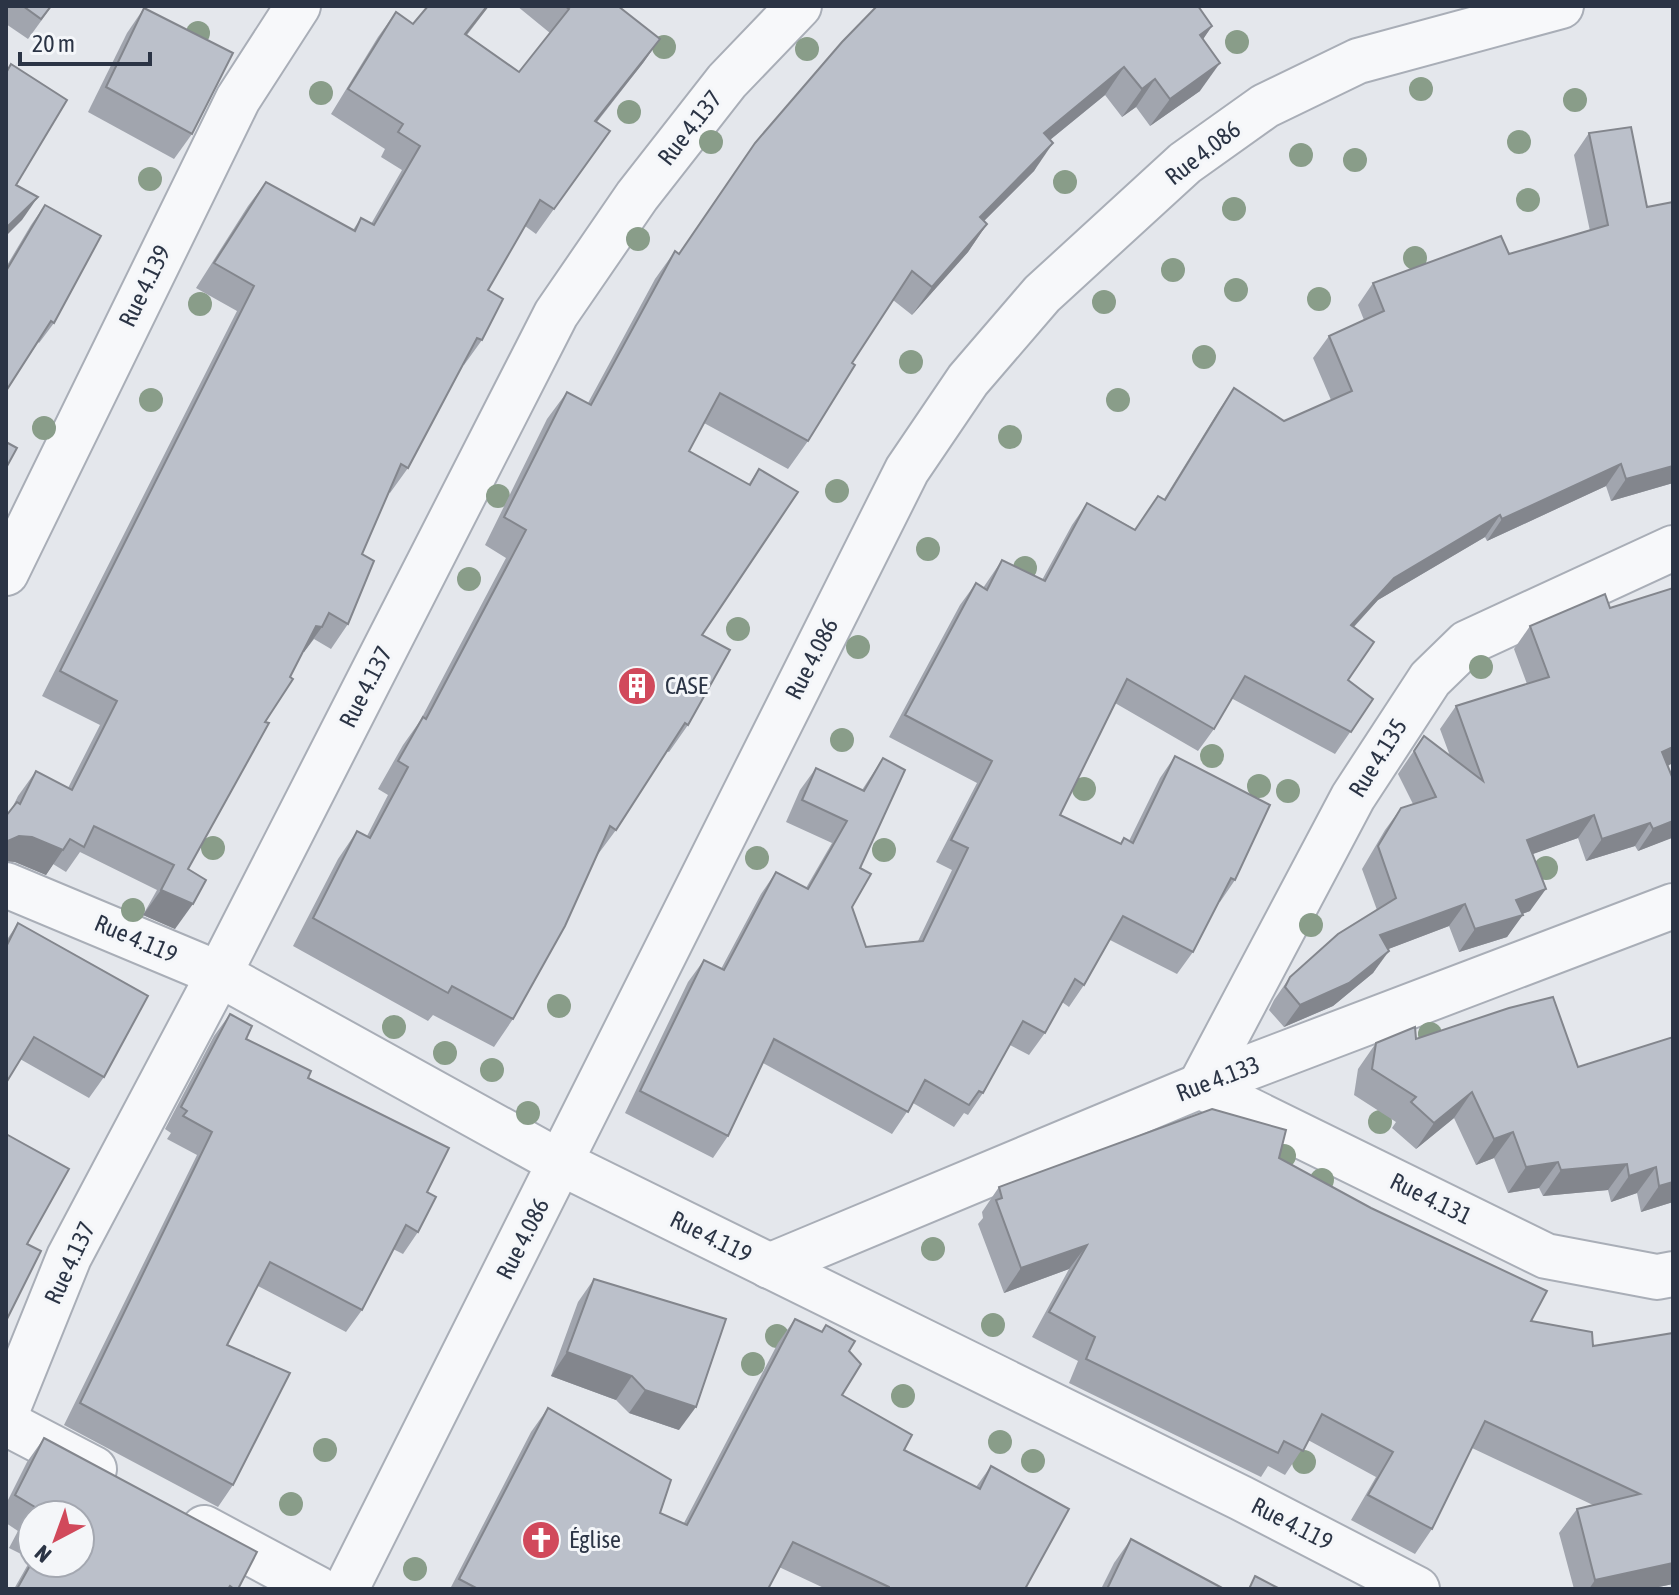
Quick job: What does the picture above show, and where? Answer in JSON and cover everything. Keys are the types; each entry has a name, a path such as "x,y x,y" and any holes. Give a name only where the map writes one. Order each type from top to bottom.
{"street":[{"name":"Rue 4.139","path":"6,573 238,99 298,6"},
{"name":"Rue 4.137","path":"6,1413 69,1257 219,974 556,314 637,196 727,81 799,6"},
{"name":"Rue 4.086","path":"346,1589 907,470 968,380 1033,305 1185,163 1265,106 1358,61 1561,6"},
{"name":"Rue 4.135","path":"1200,1086 1353,797 1430,679 1467,643 1673,548"},
{"name":"Rue 4.119","path":"6,885 219,974 561,1163 1417,1589"},
{"name":"Rue 4.133","path":"769,1266 1200,1086 1673,906"},
{"name":"Rue 4.131","path":"1200,1086 1546,1256 1657,1277 1673,1274"},
{"path":"6,1423 128,1488"},
{"path":"169,1509 318,1589"}],"building":[{"path":"23,6 51,6 41,19"},
{"path":"428,6 487,6 465,34 519,72 569,9 565,6 618,6 660,39 595,121 610,131 554,209 540,200 488,290 503,299 482,340 477,338 408,468 401,464 362,554 374,561 348,624 329,613 322,627 316,626 290,677 293,679 265,722 269,723 188,869 206,880 193,904 161,890 174,865 94,826 84,847 70,839 63,850 32,837 19,836 8,841 6,816 17,802 20,804 36,771 72,790 117,701 60,671 254,286 214,263 266,182 355,231 361,218 374,225 420,146 398,132 403,124 348,89 396,12 413,24"},
{"path":"877,6 1198,6 1212,26 1200,35 1220,63 1170,99 1155,79 1142,89 1124,67 1044,133 1053,143 980,217 987,224 932,287 912,271 852,363 855,365 808,441 720,393 689,451 750,485 759,469 798,492 702,635 730,650 688,725 685,723 616,830 610,826 565,926 513,1019 452,986 448,993 313,918 357,831 370,838 408,767 398,761 423,717 426,719 526,530 504,517 567,392 591,405 675,251 679,254 755,143"},
{"path":"144,8 233,53 192,134 106,87"},
{"path":"11,64 67,100 16,185 38,197 6,228 6,73"},
{"path":"1631,127 1647,207 1673,202 1673,466 1626,479 1621,464 1502,519 1500,515 1394,578 1351,625 1374,642 1348,680 1373,699 1351,732 1245,676 1214,729 1127,679 1060,815 1121,844 1124,838 1133,843 1175,756 1270,805 1235,880 1231,878 1193,952 1123,916 1084,985 1075,979 1045,1033 1023,1021 983,1093 979,1091 969,1105 925,1080 908,1112 774,1039 728,1136 640,1091 704,960 724,970 776,872 808,889 847,821 802,800 816,768 864,791 883,758 905,770 860,868 871,874 852,907 866,947 923,941 968,848 951,840 992,761 905,715 976,583 987,590 1002,560 1045,581 1087,503 1135,530 1158,496 1165,500 1234,388 1284,421 1352,391 1329,336 1384,311 1373,283 1501,236 1509,254 1608,225 1589,133"},
{"path":"45,205 101,236 54,323 51,321 6,391 6,271"},
{"path":"6,442 17,448 6,468"},
{"path":"1673,588 1673,747 1662,752 1673,779 1673,821 1653,829 1650,823 1602,839 1594,815 1527,840 1546,889 1516,900 1523,915 1475,929 1465,904 1380,935 1389,951 1349,983 1300,1005 1285,987 1290,977 1338,934 1396,898 1378,846 1401,808 1436,797 1414,751 1424,736 1483,781 1456,706 1549,677 1530,626 1605,594 1610,608"},
{"path":"18,923 148,996 104,1077 34,1037 6,1083 6,943"},
{"path":"1553,997 1578,1067 1673,1037 1673,1182 1659,1186 1656,1167 1629,1176 1627,1164 1561,1170 1558,1162 1526,1167 1513,1132 1494,1139 1472,1092 1434,1123 1411,1102 1416,1097 1372,1069 1376,1043 1415,1027 1416,1039"},
{"path":"230,1014 252,1026 246,1039 311,1071 308,1078 449,1148 427,1192 436,1197 418,1232 406,1225 362,1310 270,1262 227,1345 290,1373 233,1485 80,1403 212,1132 183,1116 187,1111 181,1107"},
{"path":"1212,1109 1286,1130 1279,1158 1371,1208 1547,1291 1531,1321 1592,1332 1593,1346 1673,1333 1673,1563 1595,1580 1577,1509 1640,1494 1485,1421 1432,1529 1368,1495 1393,1452 1322,1414 1303,1451 1284,1441 1278,1453 1086,1359 1095,1337 1049,1312 1087,1245 1021,1268 996,1200 1002,1198 999,1187"},
{"path":"6,1134 69,1169 27,1244 41,1251 6,1321"},
{"path":"594,1279 726,1319 696,1407 645,1390 632,1376 567,1352"},
{"path":"795,1319 822,1332 826,1325 855,1341 849,1351 861,1364 842,1395 912,1435 904,1450 980,1489 991,1466 1069,1509 1025,1589 889,1589 793,1542 768,1589 478,1589 459,1579 548,1408 671,1480 660,1513 687,1525"},
{"path":"44,1438 257,1552 238,1589 230,1586 228,1589 17,1589 23,1579 96,1579 96,1499 22,1499 15,1495"},
{"path":"1131,1539 1224,1589 1107,1589"},
{"path":"1255,1576 1280,1589 1249,1589"}],"place":[{"name":"CASE","path":"637,686"},
{"name":"Église","path":"541,1540"}]}
